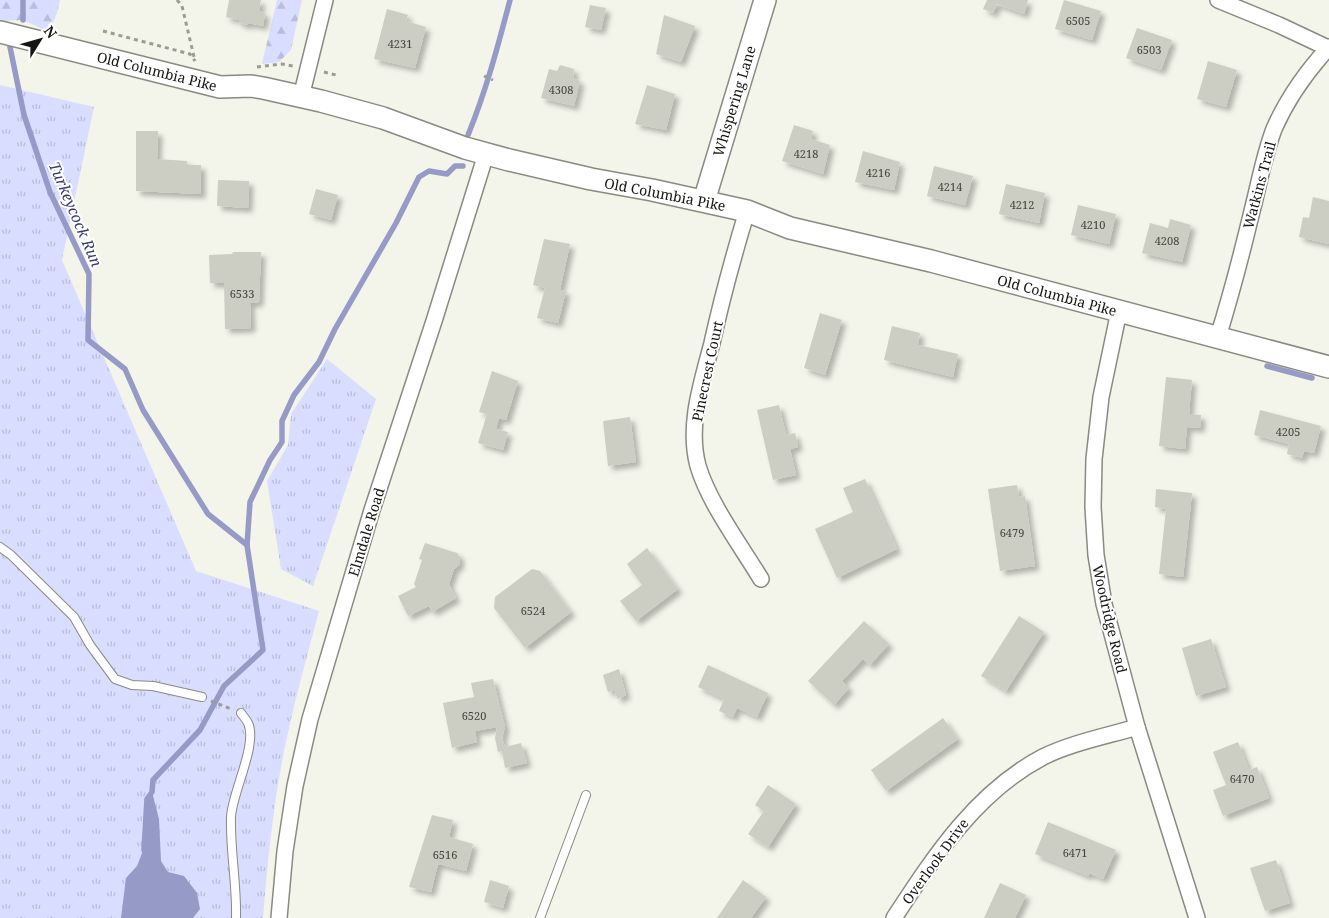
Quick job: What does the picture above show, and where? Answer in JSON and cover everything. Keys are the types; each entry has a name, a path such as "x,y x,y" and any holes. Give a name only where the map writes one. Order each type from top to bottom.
{"street":[{"path":"301,97 325,0"},
{"name":"Whispering Lane","path":"704,201 765,0"},
{"path":"1218,0 1328,47"},
{"name":"Old Columbia Pike","path":"0,32 220,87 251,86 301,97 382,118 486,154 591,179 747,211 790,228 931,261 1329,366"},
{"name":"Watkins Trail","path":"1218,337 1234,287 1265,159 1274,130 1286,105 1305,75 1328,47"},
{"name":"Elmdale Road","path":"280,918 285,851 295,786 310,719 370,519 486,154"},
{"name":"Pinecrest Court","path":"747,211 728,277 699,396 695,419 695,443 698,465 706,490 761,579"},
{"name":"Woodridge Road","path":"1119,311 1101,397 1094,459 1092,507 1096,555 1104,604 1137,728 1197,918"},
{"name":"Overlook Drive","path":"894,918 931,862 965,819 994,790 1044,756 1137,728"}],"lane":[{"path":"0,547 11,555 74,617 90,645 115,679 132,685 153,686 202,698"},
{"path":"236,918 237,894 231,816 248,753 250,732 248,724 241,713"},
{"path":"540,918 586,795"}],"path":[{"path":"177,0 182,6 198,66"},
{"path":"103,31 190,54 196,61"},
{"path":"250,69 282,64 336,75"},
{"path":"484,76 493,80"},
{"path":"202,698 241,713"}],"green space":[{"path":"0,0 60,0 49,32 23,20 0,21"},
{"path":"277,0 302,0 291,50 279,62 262,64"},
{"path":"0,85 94,107 62,260 196,571 319,611 282,759 272,827 263,918 0,918"},
{"path":"327,359 376,399 313,586 281,569 267,481 288,445 291,414"}],"shaded area":[{"path":"152,792 159,819 161,861 168,872 184,876 197,893 200,909 193,918 121,918 126,878 137,866 144,848 147,799"}],"building":[{"path":"229,0 261,0 259,11 265,13 263,26 239,23 239,20 226,17"},
{"path":"987,0 1028,0 1024,14 997,4 993,13 983,9"},
{"path":"1064,0 1101,11 1092,40 1055,29"},
{"path":"590,5 606,8 601,30 585,27"},
{"path":"387,9 408,15 406,21 426,27 415,68 374,59"},
{"path":"664,15 695,26 681,62 656,54"},
{"path":"1137,28 1172,40 1161,70 1126,58"},
{"path":"1208,61 1237,70 1226,107 1197,99"},
{"path":"560,65 574,69 573,78 580,81 574,106 541,98 549,69 557,71"},
{"path":"647,85 675,94 666,130 635,124"},
{"path":"794,125 813,131 811,139 830,145 823,174 782,161"},
{"path":"136,131 158,131 157,159 187,161 187,165 201,165 201,194 136,191"},
{"path":"863,151 900,162 894,190 855,182"},
{"path":"934,166 973,176 965,205 927,196"},
{"path":"218,180 249,181 248,208 217,206"},
{"path":"1006,184 1045,193 1039,223 999,214"},
{"path":"316,189 338,195 331,220 309,214"},
{"path":"1313,197 1329,201 1329,244 1299,237 1303,217 1309,218"},
{"path":"1078,205 1116,214 1109,244 1071,235"},
{"path":"1170,219 1191,225 1182,262 1142,253 1150,223 1168,228"},
{"path":"544,239 570,244 560,290 566,291 558,323 537,318 545,288 533,285"},
{"path":"233,252 261,252 259,302 250,303 251,328 225,329 224,283 210,283 209,255 232,254"},
{"path":"820,313 842,320 825,375 804,368"},
{"path":"892,326 920,333 918,345 958,354 953,377 884,360"},
{"path":"492,371 518,381 506,420 499,418 496,429 508,432 503,450 478,443 487,414 479,412"},
{"path":"1166,377 1192,380 1189,414 1201,415 1200,428 1187,427 1185,449 1159,446"},
{"path":"779,405 786,435 795,433 798,447 790,449 796,475 773,480 757,410"},
{"path":"1260,410 1321,426 1314,453 1304,451 1302,458 1287,454 1289,444 1254,435"},
{"path":"630,417 636,462 608,466 603,421"},
{"path":"865,479 897,549 837,578 815,529 853,512 843,488"},
{"path":"1017,485 1019,497 1025,496 1035,566 1000,571 988,489"},
{"path":"1156,489 1192,493 1183,577 1159,574 1166,509 1155,507"},
{"path":"425,543 457,553 460,557 459,565 454,569 449,584 456,598 432,612 429,606 408,616 398,596 416,587 414,584 422,560 419,559"},
{"path":"647,548 678,589 636,621 620,601 642,585 627,564"},
{"path":"532,569 540,571 571,612 525,648 494,608 495,597"},
{"path":"1019,616 1044,632 1006,691 981,676"},
{"path":"864,621 889,644 870,665 863,659 842,681 849,688 834,705 808,681"},
{"path":"1211,639 1226,687 1196,696 1182,648"},
{"path":"708,665 768,693 757,717 737,708 733,717 719,711 724,699 698,687"},
{"path":"619,669 626,695 617,699 615,690 608,692 603,675"},
{"path":"493,679 505,727 502,738 505,747 521,743 527,763 505,768 502,751 498,752 495,738 497,727 475,731 477,742 452,748 443,703 474,697 471,683"},
{"path":"943,718 958,739 886,791 871,770"},
{"path":"1238,742 1249,770 1257,767 1269,798 1223,816 1213,790 1226,785 1213,752"},
{"path":"768,785 796,804 768,847 748,834 764,811 755,805"},
{"path":"432,815 453,820 449,837 473,844 466,871 438,864 431,892 409,887"},
{"path":"1048,822 1116,850 1103,879 1089,873 1088,876 1035,854"},
{"path":"1276,860 1290,903 1265,911 1250,868"},
{"path":"490,880 509,886 503,908 484,902"},
{"path":"743,880 766,897 751,918 717,918"},
{"path":"1000,883 1026,895 1015,918 984,918"}],"waterway":[{"name":"Turkeycock Run","path":"23,0 23,20"},
{"name":"Turkeycock Run","path":"468,135 486,85 510,0"},
{"name":"Turkeycock Run","path":"10,47 24,115 50,192 89,274 88,340 125,369 143,410 208,514 247,545"},
{"name":"Turkeycock Run","path":"144,850 147,799 152,792 153,780 200,730 224,686 263,650 247,545 250,502 270,460 282,442 282,421 294,395 319,362 335,329 396,223 419,177 429,171 447,174 455,166 463,166"},
{"path":"1267,366 1312,378"}]}
